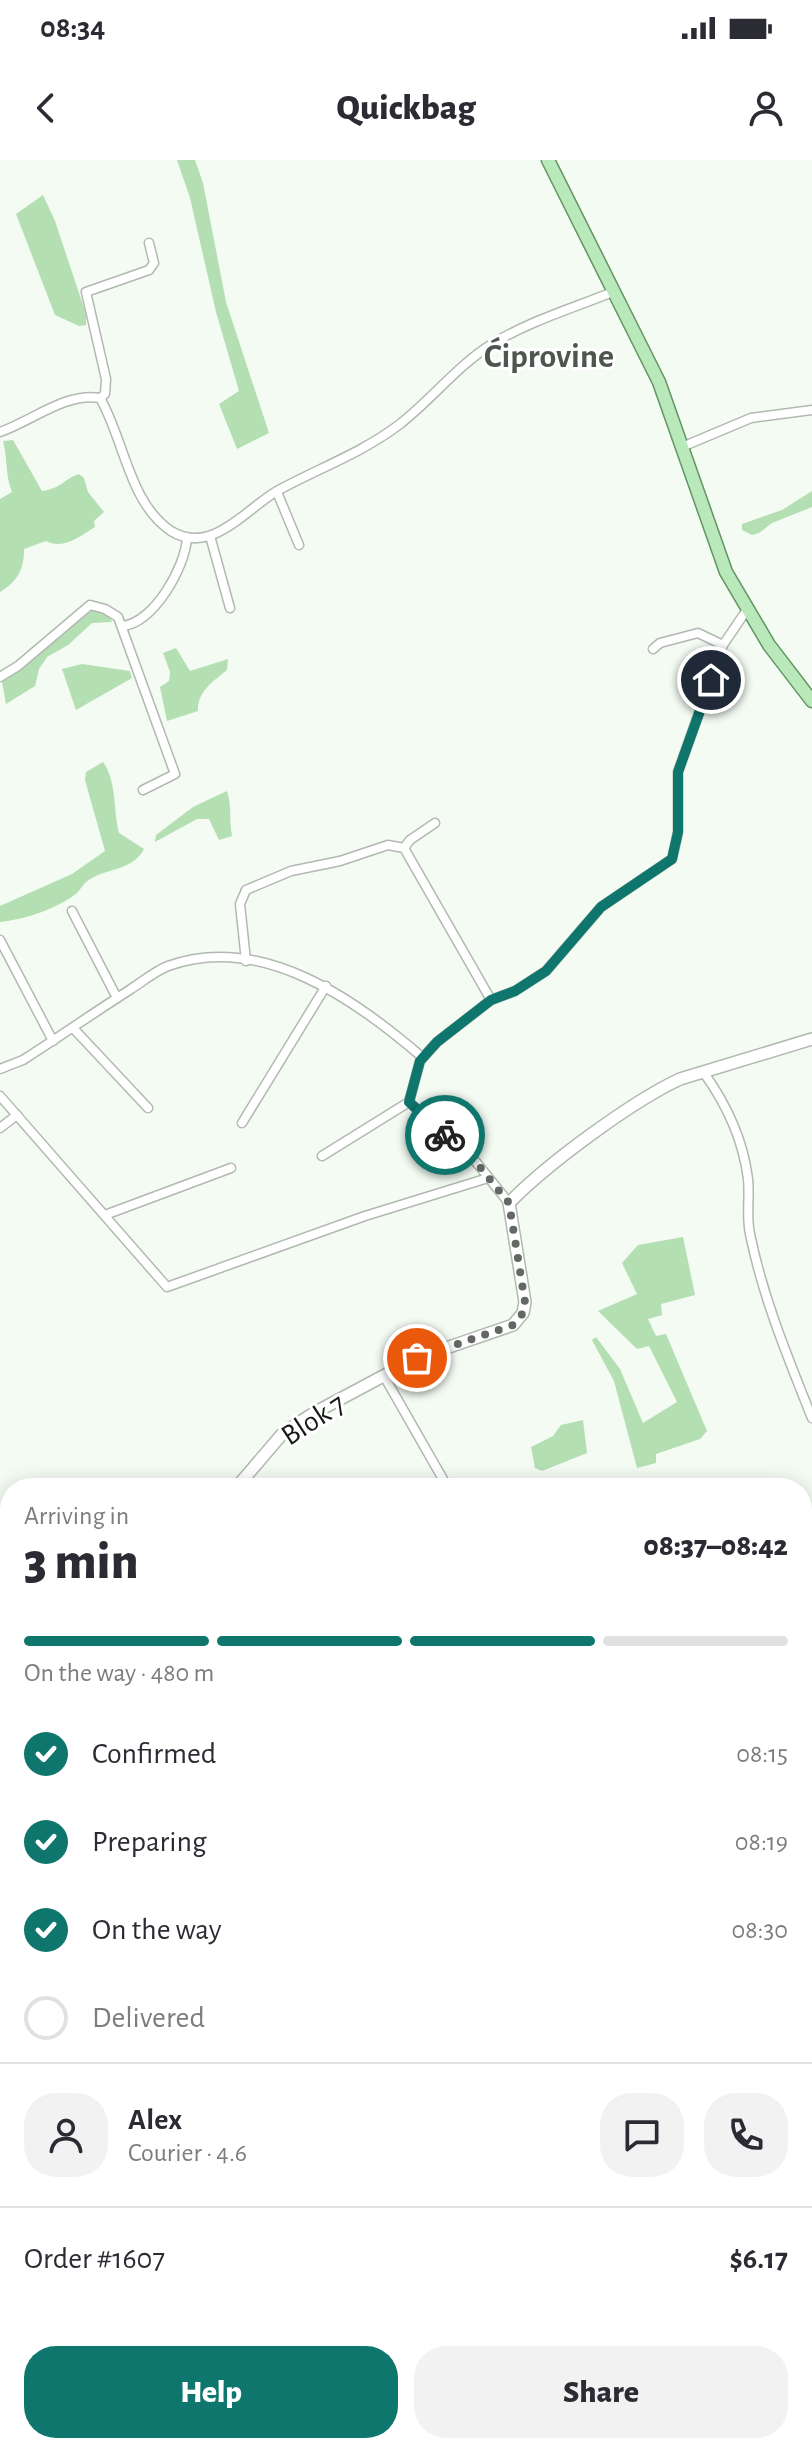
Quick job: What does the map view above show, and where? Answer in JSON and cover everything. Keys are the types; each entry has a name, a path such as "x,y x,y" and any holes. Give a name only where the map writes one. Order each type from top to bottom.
{"main road":[{"path":"548,160 659,382 726,572 746,611 812,701"}],"street":[{"path":"0,432 28,422 63,402 89,396 100,398 105,394 106,379 86,292 149,270 154,263 149,243"},
{"path":"100,398 143,498 170,530 187,538 210,536 222,531 277,492 358,453 398,425 491,344 522,328 615,291"},
{"path":"682,447 751,418 812,410"},
{"path":"277,492 299,545"},
{"path":"210,536 230,608"},
{"path":"123,626 145,618 159,603 186,549 187,538"},
{"path":"0,677 18,666 90,605 118,617 175,774 143,790"},
{"path":"322,1156 409,1102 422,1057 455,1026 491,1000 515,991 546,971 601,907 672,859 678,832 678,772 723,645 746,611"},
{"path":"653,649 660,643 698,633 723,645"},
{"path":"404,848 410,840 435,823"},
{"path":"246,961 240,904 246,890 291,871 340,861 388,845 404,848 491,1000"},
{"path":"72,911 117,998"},
{"path":"0,940 53,1041"},
{"path":"0,1069 23,1060 166,967 201,960 246,961 278,968 326,986 364,1009 422,1057"},
{"path":"242,1123 326,986"},
{"path":"73,1028 148,1108"},
{"path":"409,1102 476,1162 509,1203 590,1137 664,1086 812,1039"},
{"path":"704,1073 729,1113 741,1144 748,1181 749,1230 764,1291 812,1418"},
{"path":"0,1096 167,1287 365,1216 488,1178"},
{"path":"0,1128 17,1115"},
{"path":"105,1215 231,1168"},
{"name":"Blok 7","path":"245,1478 283,1433 417,1358 513,1325 523,1313 525,1302 509,1203"},
{"path":"384,1376 442,1478"}],"green space":[{"path":"177,160 195,160 203,183 226,302 269,433 237,449 219,404 239,391 216,312 190,198"},
{"path":"43,195 55,221 86,314 86,325 79,326 55,315 16,214"},
{"path":"13,440 42,491 79,474 104,512 94,521 95,527 72,541 59,544 46,541 24,549 19,574 0,592 0,499 12,492 3,441"},
{"path":"812,491 812,507 772,523 759,533 752,535 742,530 742,524 782,510"},
{"path":"93,610 109,615 112,622 92,623 68,645 47,657 39,669 35,686 6,704 2,682"},
{"path":"176,648 190,671 228,659 227,670 203,692 198,711 167,721 160,687 169,681 170,672 163,653"},
{"path":"82,664 130,671 132,678 76,710 62,669"},
{"path":"103,762 113,787 119,833 144,849 132,862 92,878 61,904 30,916 0,922 0,906 72,874 105,851 85,780 86,772"},
{"path":"227,791 232,836 219,840 209,819 197,819 155,842 156,835 193,807"},
{"path":"683,1237 695,1295 661,1304 662,1315 648,1319 656,1336 666,1334 707,1431 700,1439 656,1454 656,1463 637,1468 614,1381 592,1340 596,1337 620,1369 643,1423 677,1402 649,1346 637,1349 598,1311 637,1294 622,1263 638,1245"},
{"path":"583,1420 587,1453 542,1471 535,1468 531,1447 553,1436 561,1425"}],"way so far":[{"path":"417,1358 513,1325 523,1313 525,1302 509,1203 476,1162 445,1135"}],"district":[{"name":"Ćiprovine","path":"549,355"}],"route":[{"path":"445,1135 409,1102 422,1057 455,1026 491,1000 515,991 546,971 601,907 672,859 678,832 678,772 711,680"}]}
